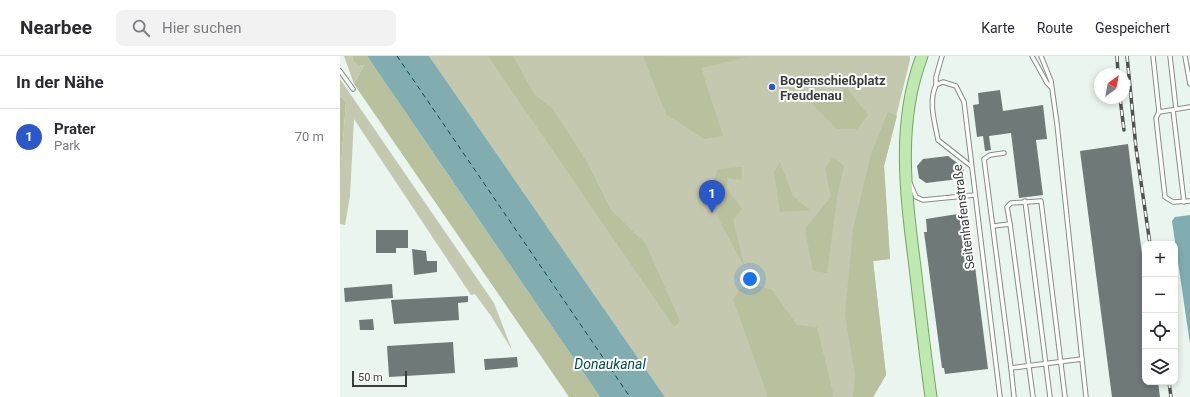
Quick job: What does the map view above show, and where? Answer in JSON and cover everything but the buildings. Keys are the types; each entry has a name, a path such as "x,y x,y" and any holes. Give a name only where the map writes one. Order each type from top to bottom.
{"main road":[{"path":"922,56 912,92 905,138 907,205 931,397"}],"lane":[{"path":"942,56 936,77 936,85 932,92 932,104 938,140 971,166"},
{"path":"1032,56 1047,83 1051,87"},
{"path":"1041,56 1049,72 1058,132 1086,397"},
{"path":"1153,56 1159,112 1156,118 1165,197 1173,202 1184,202 1190,200"},
{"path":"1170,56 1184,202"},
{"path":"1185,56 1190,84"},
{"path":"340,71 353,89"},
{"name":"Seitenhafenstraße","path":"936,85 943,82 956,86 961,93 966,113 971,166 1000,397"},
{"path":"1159,112 1190,108 1190,111"},
{"path":"905,138 910,182 916,197 923,200 975,194"},
{"path":"1004,153 984,159 1014,397"},
{"path":"1025,201 1050,397"},
{"path":"1033,397 1008,204 1025,201 1041,201 1065,397"},
{"path":"993,226 1010,224"},
{"path":"1011,368 1061,363 1082,359"}],"green space":[{"path":"344,56 352,56 353,61 364,65 354,84"},
{"path":"352,56 367,56 600,397 569,397 354,84 364,65 359,65 353,61"},
{"path":"429,56 910,56 884,166 890,259 873,261 886,375 873,397 665,397"},
{"path":"488,56 513,56 534,94 552,108 588,164 611,210 645,243 680,321 674,327"},
{"path":"643,56 747,57 701,68 723,136 704,139 666,114"},
{"path":"340,79 494,303 512,350 491,316 475,294 471,295 354,119 350,196 345,225 340,224 340,177 346,102 340,96"},
{"path":"847,88 868,115 857,129 837,129 812,104"},
{"path":"340,96 346,102 340,177"},
{"path":"888,112 897,116 884,166 890,259 873,261 886,375 873,397 853,397 855,375 845,315 853,230 871,154"},
{"path":"833,157 844,166 838,191 827,273 813,271 805,229 831,197 825,168"},
{"path":"780,162 793,196 810,210 780,212 774,172"},
{"path":"742,167 741,180 728,178 726,188 742,209 733,220 745,268 718,218 709,192 718,169"},
{"path":"746,282 772,290 797,325 817,327 833,393 832,397 768,397 733,299"}],"water":[{"name":"Donaukanal","path":"367,56 429,56 665,397 600,397"},
{"path":"1190,215 1190,344 1178,262 1178,241 1175,241 1172,221 1175,217"}],"ferry route":[{"path":"397,56 630,397"}],"railway":[{"path":"1117,56 1118,68"},
{"path":"1127,56 1136,148 1150,241"},
{"path":"1121,104 1124,130"},
{"path":"1169,385 1171,397"}],"place":[{"name":"Bogenschießplatz Freudenau","path":"772,87"},
{"name":"Prater","path":"712,213"}]}
